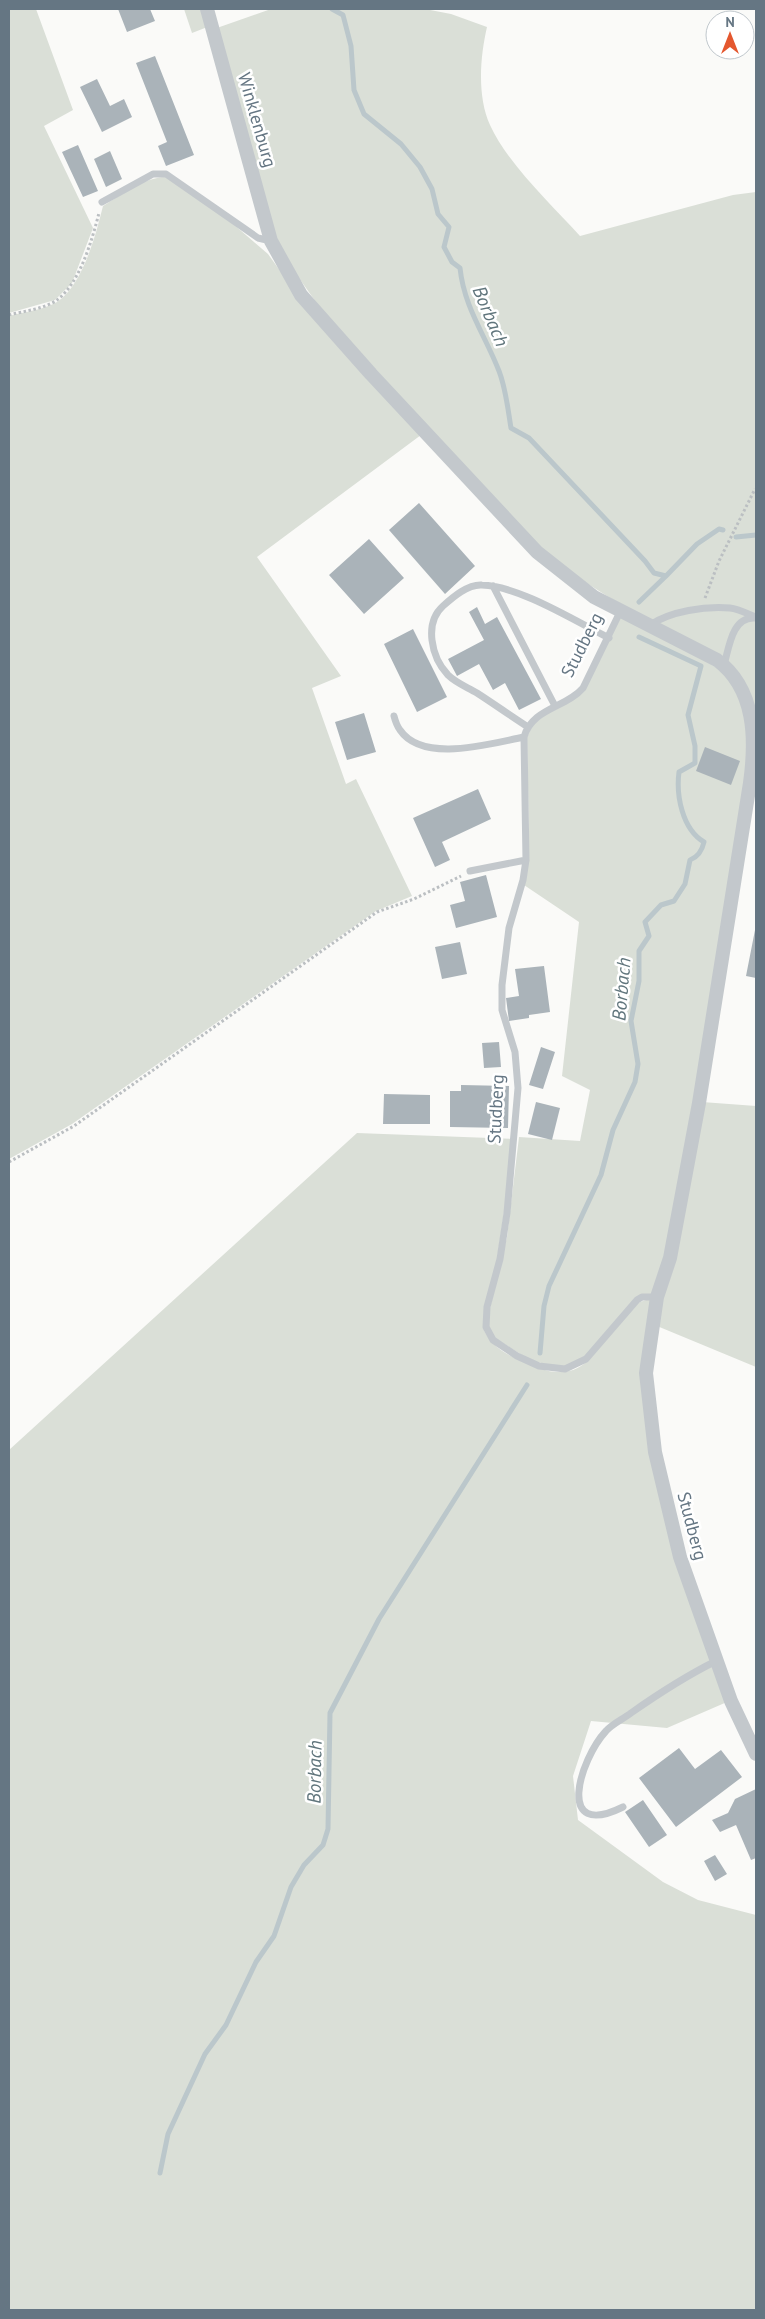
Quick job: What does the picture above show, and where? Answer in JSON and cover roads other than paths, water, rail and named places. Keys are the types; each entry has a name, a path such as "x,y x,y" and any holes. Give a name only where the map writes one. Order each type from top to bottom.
{"street":[{"name":"Winklenburg","path":"207,9 271,241 302,295 504,519 565,576 594,597 620,612"},
{"name":"Studberg","path":"620,612 702,651 724,665 738,682 747,702 753,730 753,760 699,1103 670,1258 658,1297 646,1373 655,1452 680,1557 731,1701 756,1754"}],"lane":[{"path":"102,202 153,174 166,174 258,238 271,241"},
{"path":"528,727 449,677 440,663 434,648 431,624 440,610 473,586 493,586 545,606 609,638"},
{"path":"493,586 555,706"},
{"path":"650,626 661,618 701,610 732,608 756,617"},
{"name":"Studberg","path":"620,612 583,688 576,695 535,718 528,727 524,738 526,860 509,928 502,985 502,1010 515,1052 518,1088 507,1213 500,1259 487,1307 486,1327 493,1340 517,1356 539,1366 565,1370 586,1359 636,1300 642,1297 658,1297"},
{"path":"724,665 736,627 746,618 756,617"},
{"path":"394,716 399,730 408,738 418,744 435,748 457,749 524,738"},
{"path":"470,872 526,860"},
{"path":"623,1806 599,1816 591,1815 583,1810 580,1802 579,1788 590,1751 607,1730 684,1677 716,1661"}],"waterway":[{"name":"Borbach","path":"332,9 343,15 351,46 354,90 364,114 401,144 420,167 432,189 438,214 449,227 444,247 452,262 460,268 470,308 499,371 505,392 511,428 529,438 645,561 654,573 666,576 639,602"},
{"path":"666,576 697,544 719,529 723,530"},
{"path":"736,537 756,535"},
{"name":"Borbach","path":"540,1353 544,1306 549,1286 601,1175 613,1130 635,1082 638,1064 631,1021 639,981 639,951 649,936 645,922 661,905 674,901 685,884 690,860 699,853 704,842 690,829 682,811 678,781 679,772 695,763 695,746 688,715 701,666 639,637"},
{"name":"Borbach","path":"160,2173 168,2134 205,2054 226,2025 256,1962 274,1936 291,1887 304,1865 323,1845 328,1829 330,1713 379,1619 527,1385"}]}
